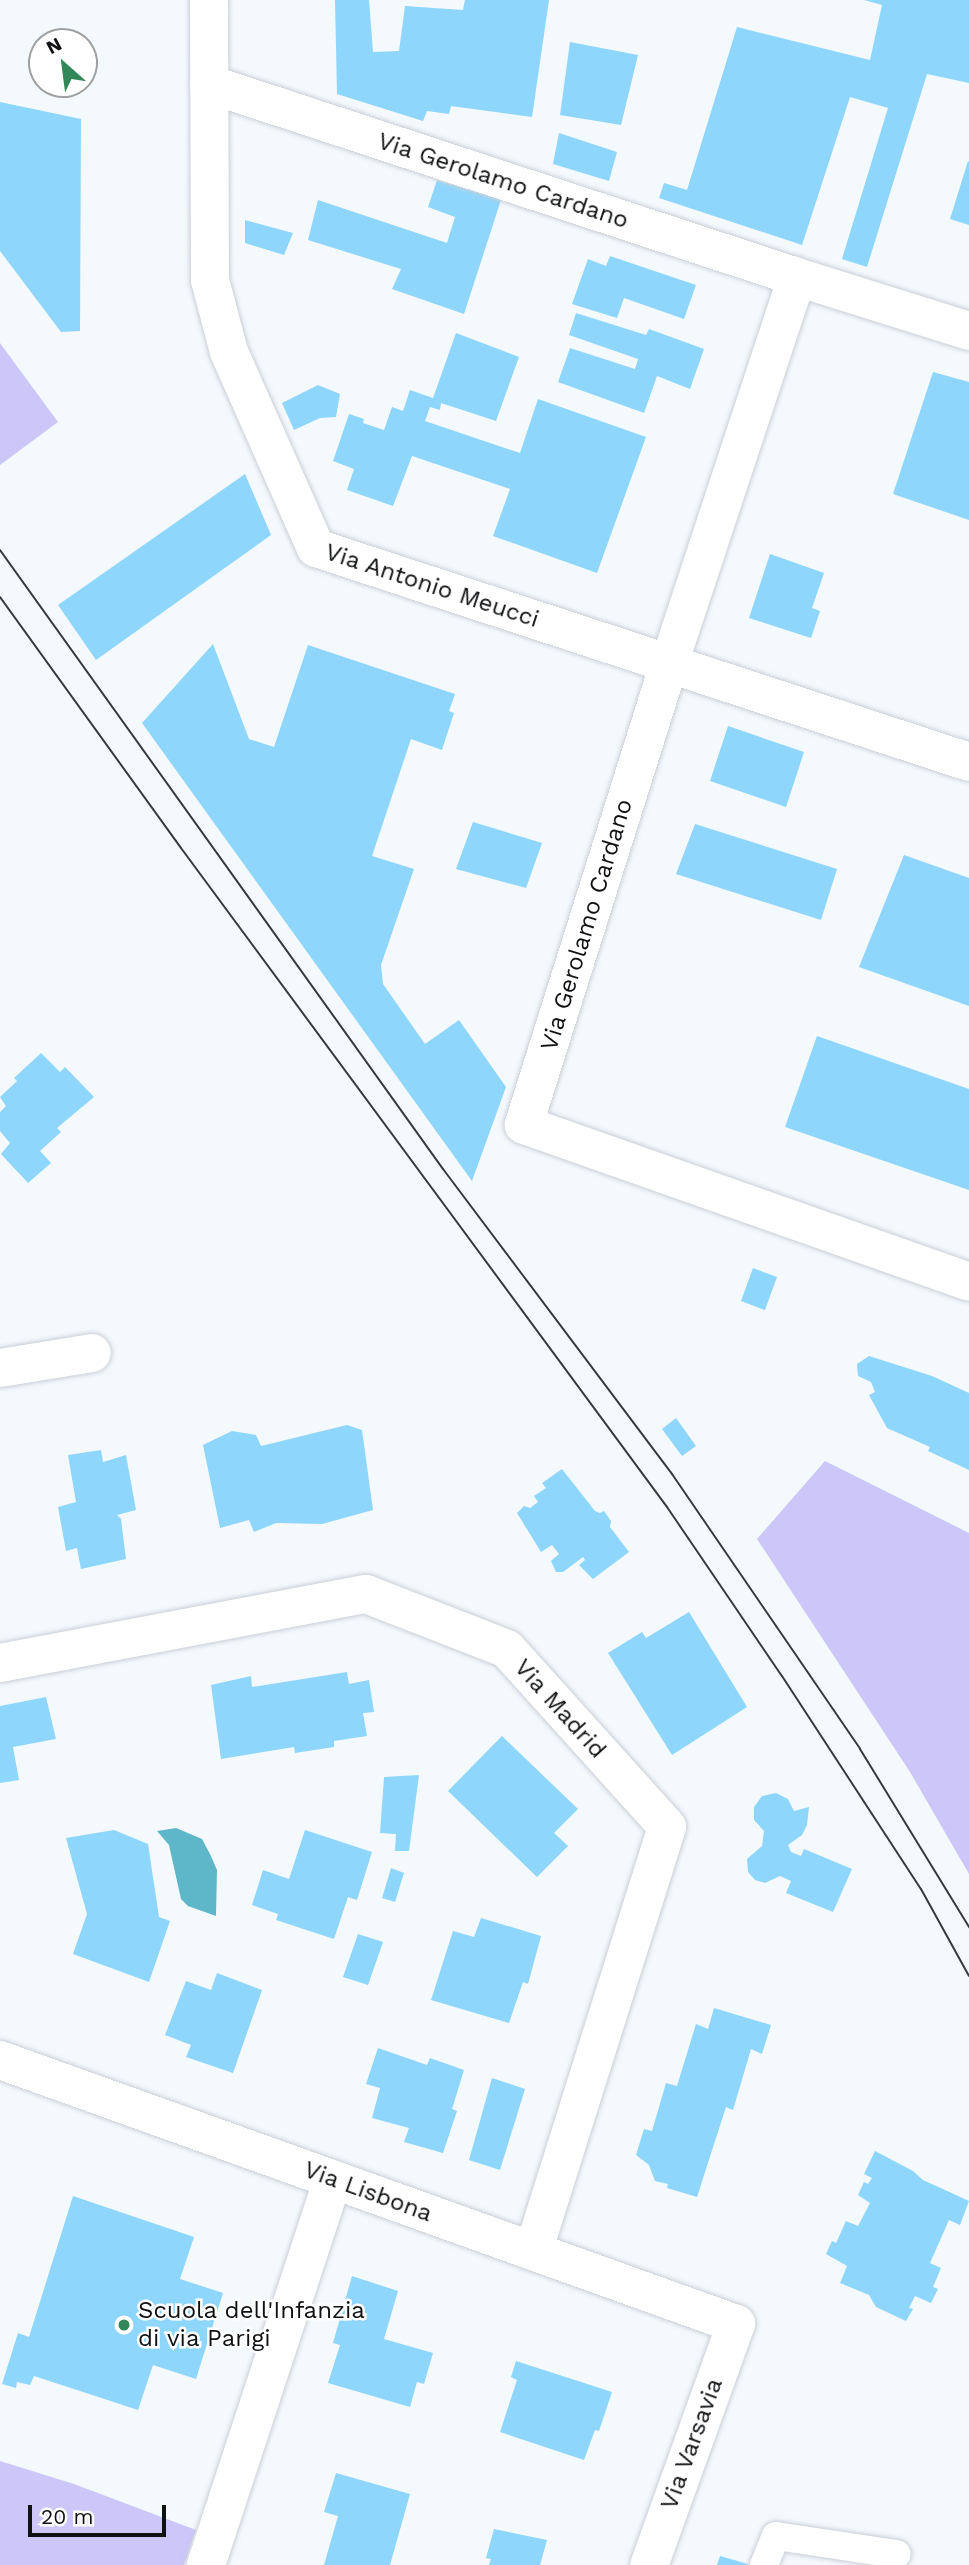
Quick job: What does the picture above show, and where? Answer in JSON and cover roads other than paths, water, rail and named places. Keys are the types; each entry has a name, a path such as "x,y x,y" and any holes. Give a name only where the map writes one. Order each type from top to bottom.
{"street":[{"name":"Via Antonio Meucci","path":"209,0 210,280 229,352 316,548 969,762"},
{"name":"Via Gerolamo Cardano","path":"209,84 969,331"},
{"name":"Via Gerolamo Cardano","path":"797,277 669,664 524,1125 969,1282"},
{"path":"0,1368 92,1353"},
{"name":"Via Madrid","path":"0,1664 366,1594 506,1649 667,1827 533,2251"},
{"name":"Via Lisbona","path":"0,2060 736,2324"},
{"path":"205,2565 333,2179"},
{"name":"Via Varsavia","path":"649,2565 736,2324"}],"lane":[{"path":"764,2565 776,2536 897,2554"}],"water":[{"path":"176,1828 202,1839 211,1856 217,1870 216,1916 188,1906 181,1899 169,1845 157,1831"}],"tram line":[{"path":"0,550 443,1169 672,1474 860,1749 969,1927"},
{"path":"0,597 181,848 667,1507 782,1676 921,1889 969,1976"}],"place":[{"name":"Scuola dell'Infanzia di via Parigi","path":"124,2325"}]}
